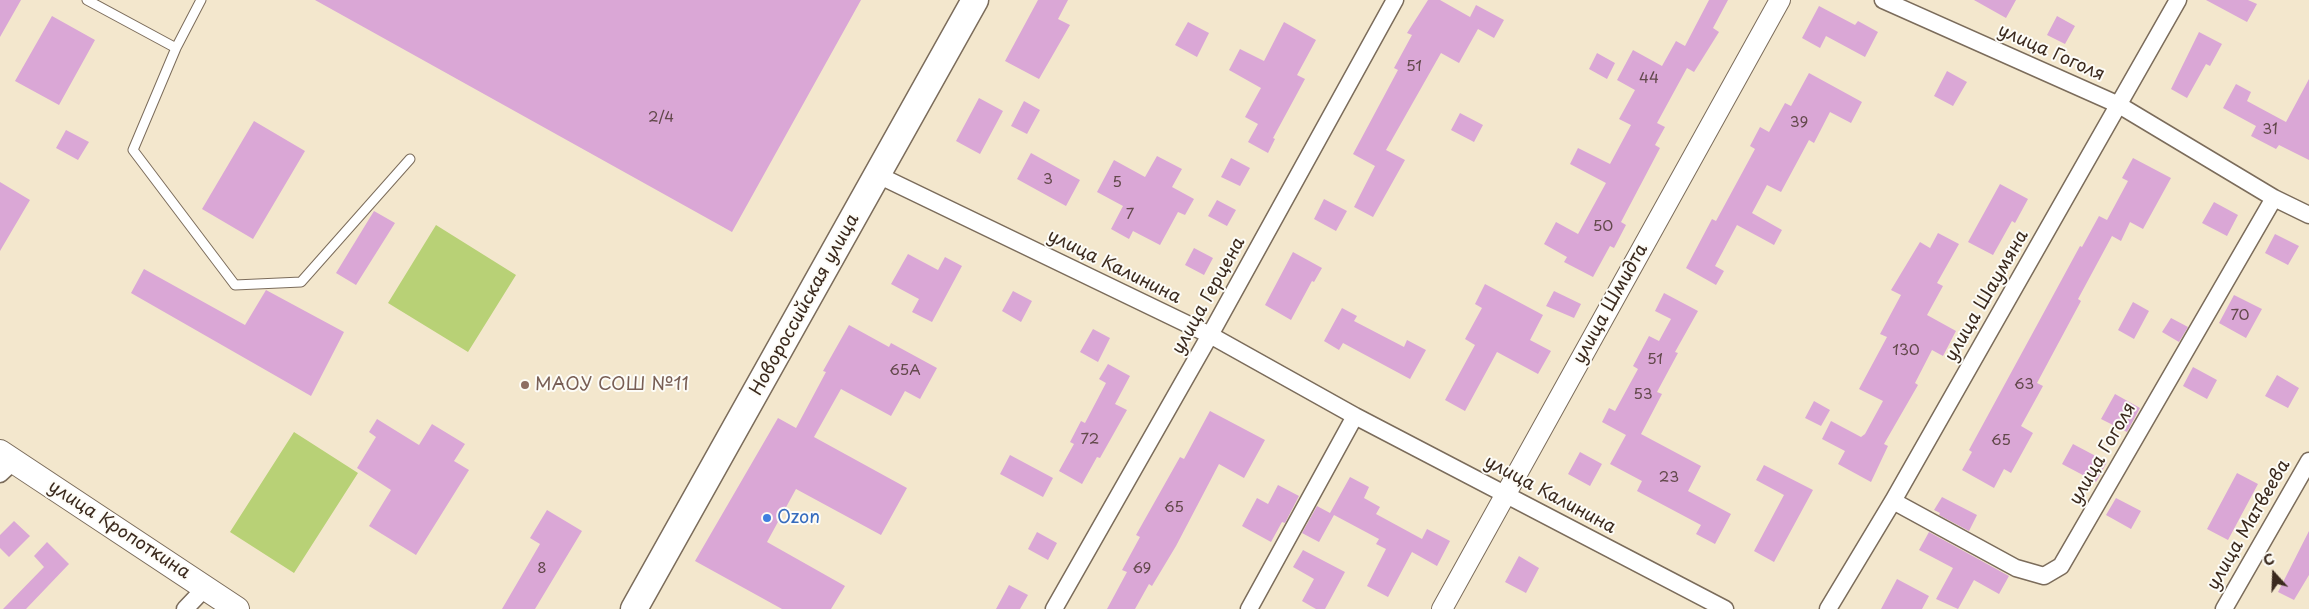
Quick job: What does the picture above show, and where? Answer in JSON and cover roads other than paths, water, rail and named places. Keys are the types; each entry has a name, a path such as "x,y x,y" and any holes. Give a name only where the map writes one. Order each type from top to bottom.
{"main road":[{"name":"Новороссийская улица","path":"634,609 976,0"},
{"name":"улица Кропоткина","path":"5,462 237,609"}],"street":[{"name":"улица Герцена","path":"1054,609 1210,335 1395,0"},
{"name":"улица Шмидта","path":"1442,609 1780,0"},
{"name":"улица Гоголя","path":"1883,0 2119,105 2274,198 2309,215"},
{"name":"улица Шаумяна","path":"1828,609 1893,501 2178,0"},
{"name":"улица Калинина","path":"878,175 1210,335 1355,416 1725,609"},
{"name":"улица Гоголя","path":"1893,501 2016,568 2044,576 2061,566 2274,198"},
{"path":"1248,609 1355,416"},
{"name":"улица Матвеева","path":"2224,609 2309,461"},
{"path":"184,609 205,588"}],"lane":[{"path":"87,0 176,48"},
{"path":"201,0 176,48 133,150 235,284 301,282 410,159"}],"place":[{"name":"МАОУ СОШ №11","path":"525,385"},
{"name":"Ozon","path":"767,518"}]}
